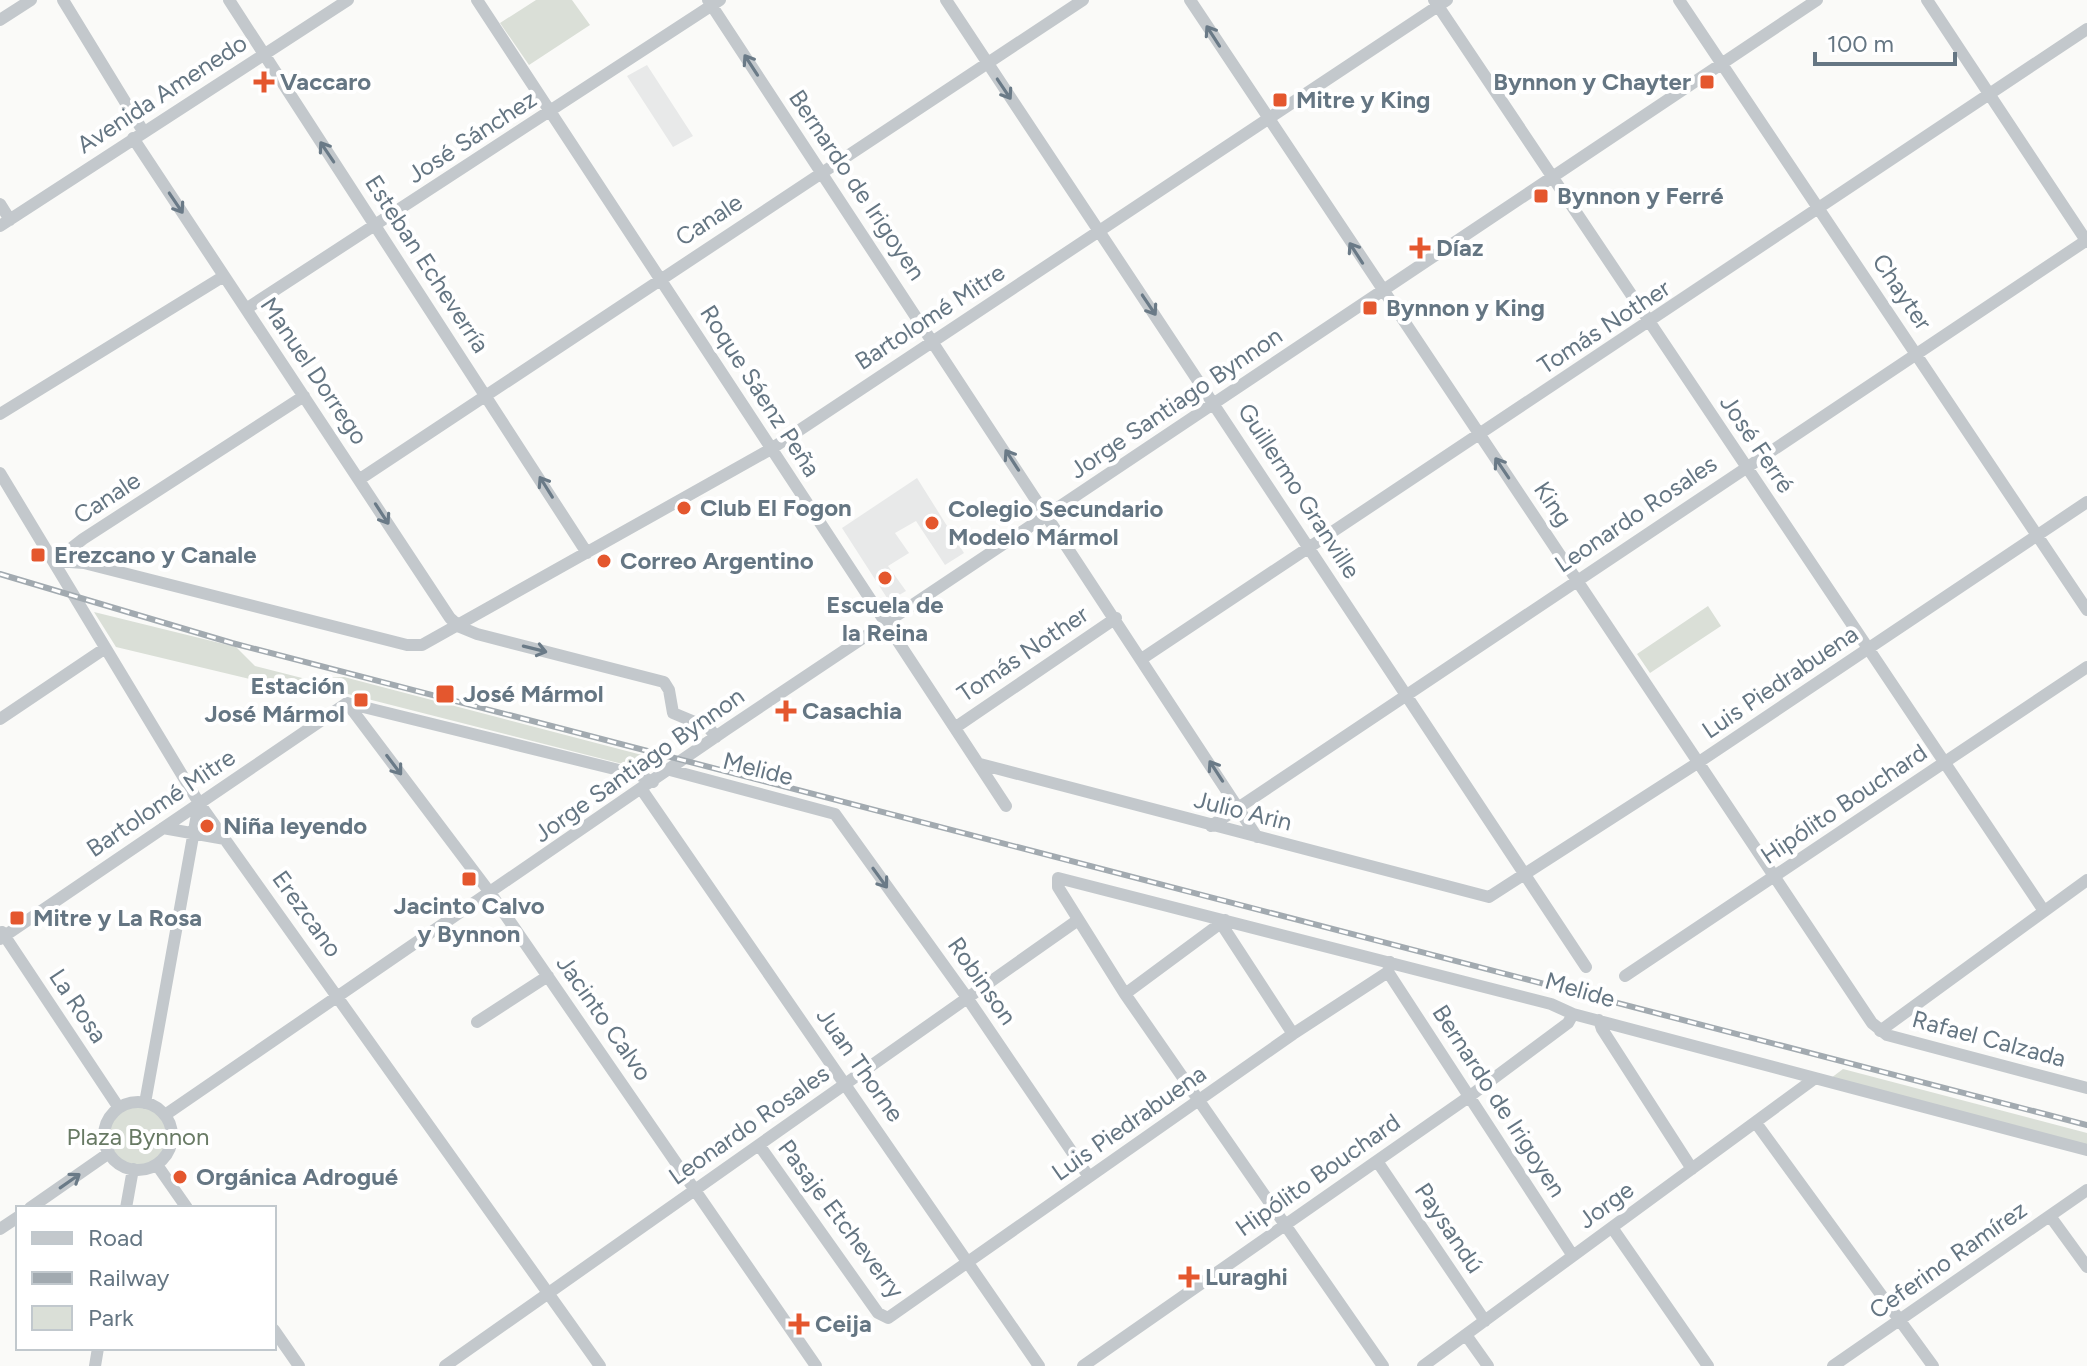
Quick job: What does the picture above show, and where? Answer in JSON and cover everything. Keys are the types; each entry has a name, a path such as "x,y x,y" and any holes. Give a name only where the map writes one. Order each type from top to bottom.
{"street":[{"path":"0,20 31,0"},
{"name":"Manuel Dorrego","path":"63,0 138,135 224,276 460,627"},
{"name":"Esteban Echeverría","path":"229,0 587,553"},
{"name":"Avenida Amenedo","path":"5,223 348,0"},
{"name":"Roque Sáenz Peña","path":"477,0 1006,806"},
{"name":"Guillermo Granville","path":"946,0 1586,967"},
{"name":"Canale","path":"360,479 1083,0"},
{"name":"King","path":"1190,0 1381,291 1880,1031"},
{"name":"Chayter","path":"1679,0 2087,610"},
{"name":"Jorge Santiago Bynnon","path":"165,1115 716,737 1817,0"},
{"path":"1927,0 2087,241"},
{"name":"José Sánchez","path":"246,309 713,2"},
{"name":"Bernardo de Irigoyen","path":"713,2 1257,837"},
{"name":"Bartolomé Mitre","path":"55,561 84,563 407,645 422,645 460,627 771,449 1440,2"},
{"name":"José Ferré","path":"1440,2 1745,468 2044,911"},
{"name":"Tomás Nother","path":"1143,658 2087,29"},
{"path":"0,204 5,223"},
{"name":"Leonardo Rosales","path":"1211,826 2087,241"},
{"path":"0,414 224,276"},
{"name":"Canale","path":"55,561 83,539 304,396"},
{"name":"Erezcano","path":"0,473 199,803 600,1366"},
{"name":"Luis Piedrabuena","path":"1495,895 2087,502"},
{"name":"Tomás Nother","path":"956,727 1116,618"},
{"path":"460,627 664,682 669,690 673,713 709,728 716,737"},
{"path":"0,719 104,649"},
{"name":"Hipólito Bouchard","path":"1625,976 2087,667"},
{"path":"347,703 609,768 647,786"},
{"name":"Bartolomé Mitre","path":"1,935 347,703"},
{"name":"Jacinto Calvo","path":"347,703 491,894 816,1366"},
{"name":"Julio Arin","path":"980,764 1484,896 1495,895"},
{"name":"Melide","path":"670,770 835,814"},
{"name":"Juan Thorne","path":"647,786 1039,1366"},
{"path":"145,1103 199,803"},
{"name":"Robinson","path":"835,814 968,999 1089,1177"},
{"path":"163,828 225,839"},
{"name":"Melide","path":"1078,920 1058,887 1058,878 1389,967 1551,1004 1573,1014 2087,1150"},
{"path":"1880,1031 2087,880"},
{"path":"1078,920 1198,1101 1383,1366"},
{"name":"Leonardo Rosales","path":"445,1366 1078,920"},
{"path":"1125,994 1224,923 1293,1034"},
{"name":"La Rosa","path":"1,935 119,1108"},
{"name":"Bernardo de Irigoyen","path":"1389,967 1573,1256"},
{"name":"Luis Piedrabuena","path":"888,1318 1389,967"},
{"path":"477,1022 548,976"},
{"name":"Hipólito Bouchard","path":"1083,1366 1470,1096 1568,1023 1573,1014"},
{"path":"1599,1020 1692,1169"},
{"name":"Rafael Calzada","path":"1880,1031 2087,1088"},
{"name":"Jorge","path":"1423,1366 1814,1079"},
{"path":"145,1103 165,1115 172,1136 165,1157 157,1165 133,1169 116,1162 109,1153 104,1134 111,1115 119,1108 145,1103"},
{"path":"1756,1123 1933,1366"},
{"name":"Pasaje Etcheverry","path":"759,1145 878,1313 888,1318"},
{"path":"33,1206 109,1153"},
{"name":"Paysandú","path":"1377,1161 1485,1321"},
{"path":"157,1165 186,1206"},
{"path":"126,1206 133,1169"},
{"name":"Ceferino Ramírez","path":"1833,1366 2087,1190"},
{"path":"2050,1216 2087,1267"},
{"path":"1613,1229 1708,1366"},
{"path":"276,1333 299,1366"},
{"path":"1466,1335 1488,1366"}],"shaded area":[{"path":"647,65 693,136 673,147 627,76"},
{"path":"917,478 964,553 945,565 916,521 895,533 909,553 888,566 906,591 889,601 842,528"}],"green space":[{"path":"536,0 572,0 590,25 529,65 500,23"},
{"path":"1708,606 1721,626 1650,673 1637,654"},
{"path":"94,612 236,647 255,666 306,679 344,677 665,761 646,770 348,694 325,697 116,647"},
{"path":"1843,1069 2087,1133 2087,1145 1831,1078"},
{"name":"Plaza Bynnon","path":"138,1106 159,1115 168,1136 159,1157 138,1166 117,1157 108,1136 117,1115"}],"railway":[{"path":"0,574 232,643 2087,1125"}],"place":[{"name":"Vaccaro","path":"264,82"},
{"name":"Bynnon y Chayter","path":"1707,82"},
{"name":"Mitre y King","path":"1280,100"},
{"name":"Bynnon y Ferré","path":"1541,196"},
{"name":"Díaz","path":"1420,248"},
{"name":"Bynnon y King","path":"1370,308"},
{"name":"Club El Fogon","path":"684,508"},
{"name":"Colegio Secundario Modelo Mármol","path":"932,523"},
{"name":"Erezcano y Canale","path":"38,555"},
{"name":"Correo Argentino","path":"604,561"},
{"name":"Escuela de la Reina","path":"885,578"},
{"name":"José Mármol","path":"445,694"},
{"name":"Estación José Mármol","path":"361,700"},
{"name":"Casachia","path":"786,711"},
{"name":"Niña leyendo","path":"207,826"},
{"name":"Jacinto Calvo y Bynnon","path":"469,879"},
{"name":"Mitre y La Rosa","path":"17,918"},
{"name":"Orgánica Adrogué","path":"180,1177"},
{"name":"Luraghi","path":"1189,1277"},
{"name":"Ceija","path":"799,1324"}]}
